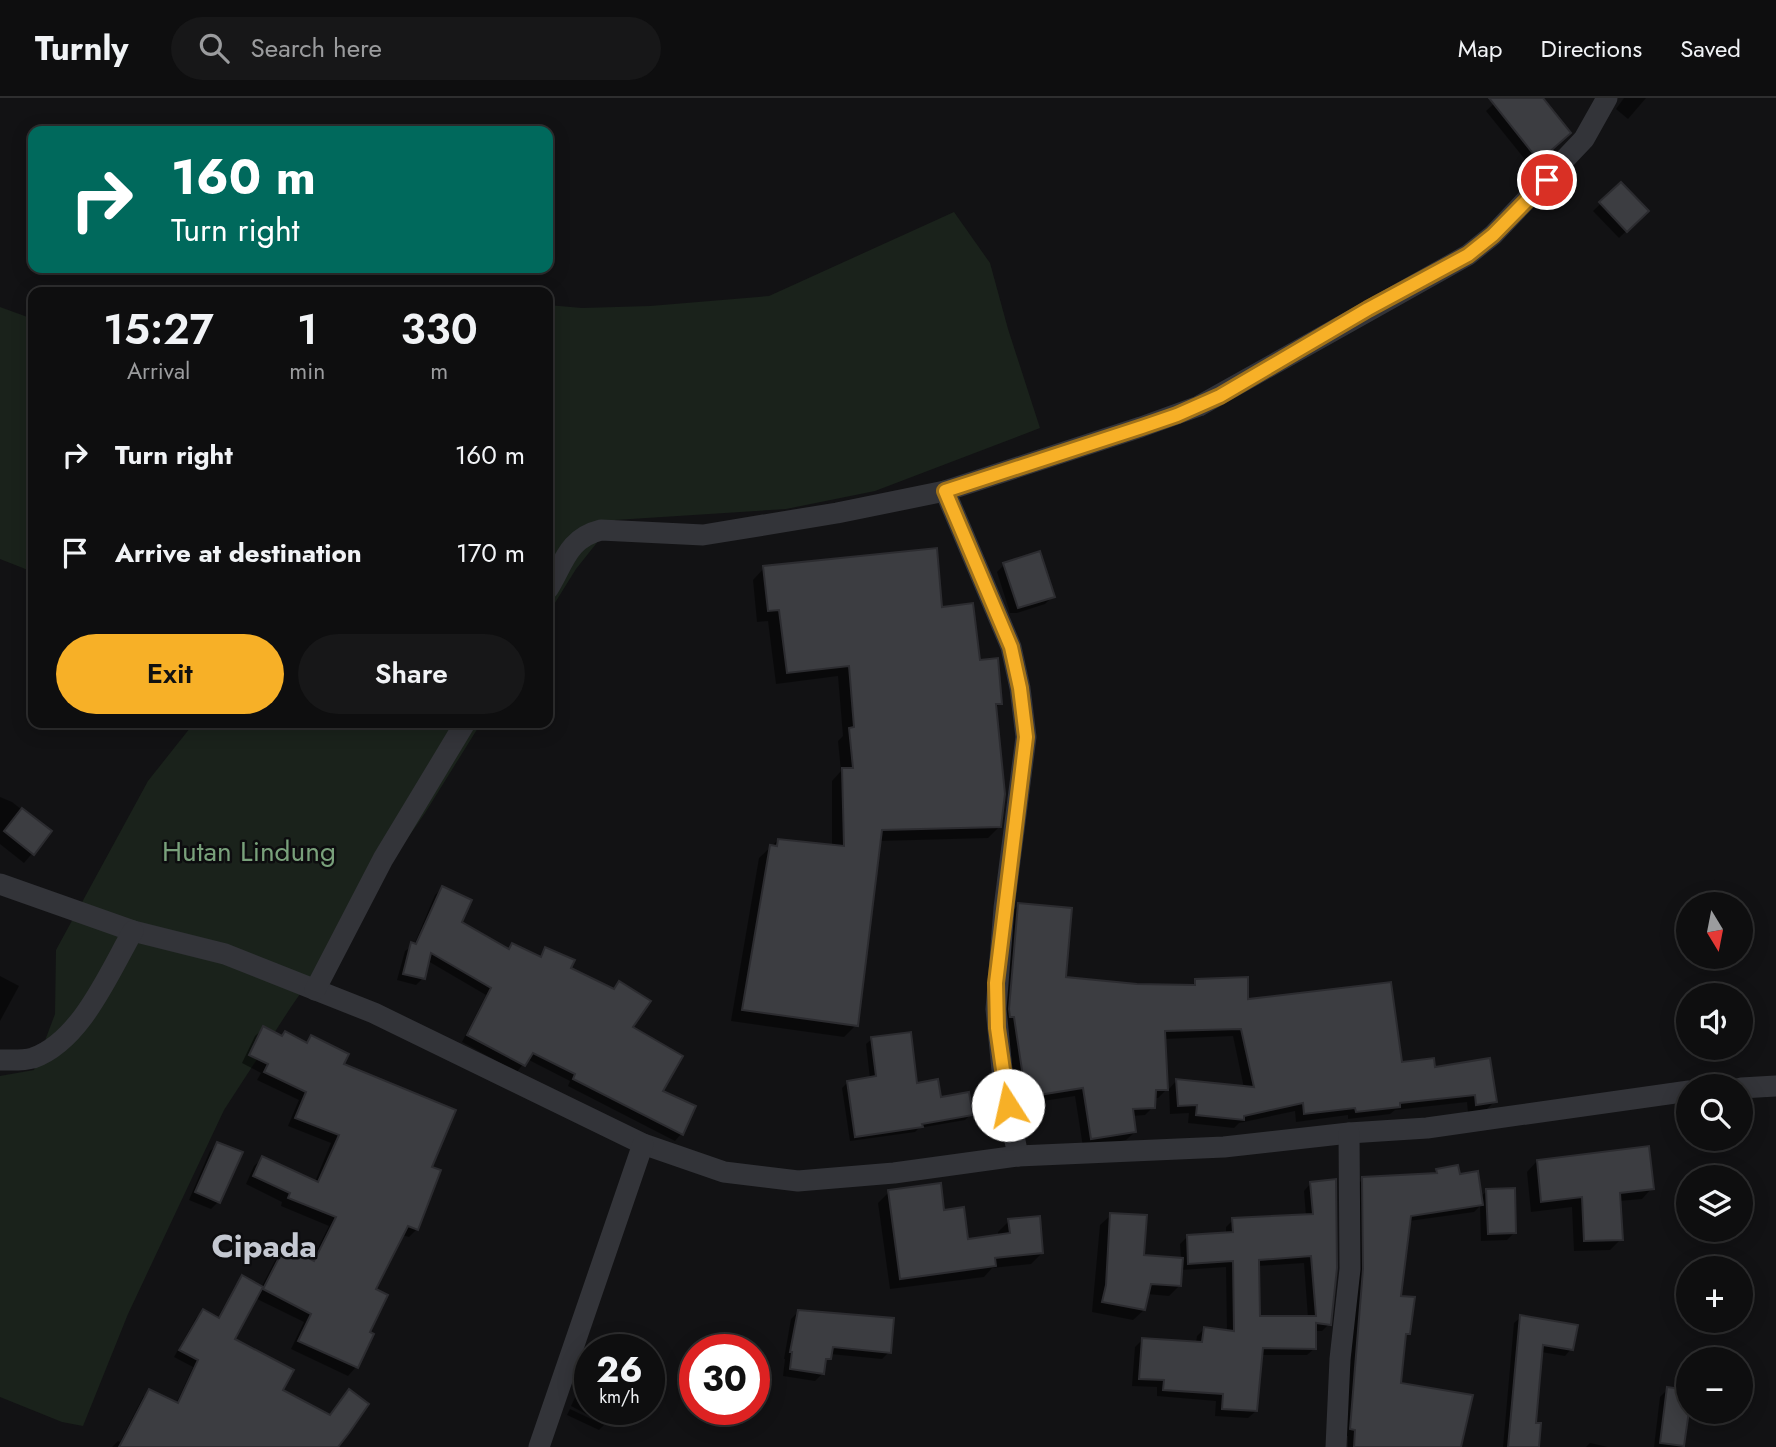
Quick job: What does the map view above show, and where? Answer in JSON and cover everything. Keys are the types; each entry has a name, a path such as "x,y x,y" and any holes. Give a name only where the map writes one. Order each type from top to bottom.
{"street":[{"path":"553,580 572,545 592,532 601,530 703,535 837,513 945,491 1199,406 1468,255 1493,235 1584,139 1607,98"},
{"path":"945,491 1011,647 1026,737 1004,908 996,1009 1003,1080 1018,1156"},
{"path":"315,990 383,859 462,728"},
{"path":"0,884 133,931 225,954 374,1013 643,1144 724,1172 798,1181 894,1173 1018,1156 1224,1147 1349,1133 1427,1128 1676,1093"},
{"path":"0,1060 32,1058 65,1040 93,1000 133,931"},
{"path":"1753,1087 1776,1086"},
{"path":"1336,1447 1340,1359 1350,1269 1349,1133"},
{"path":"539,1447 643,1144"}],"green space":[{"path":"954,212 990,263 1040,428 875,491 786,509 615,520 576,569 553,606 553,305 582,308 650,306 769,296"},
{"path":"0,307 28,317 28,570 0,559"},
{"name":"Hutan Lindung","path":"190,728 478,728 425,813 291,1007 224,1110 128,1314 83,1426 62,1422 0,1397 0,1076 34,1070 55,1014 56,950 148,781"}],"building":[{"path":"1489,98 1543,98 1571,133 1539,161"},
{"path":"1621,182 1649,211 1627,232 1599,202"},
{"path":"937,548 942,607 973,603 980,660 998,658 1002,704 996,704 1005,794 1001,827 882,830 858,1026 742,1010 770,845 777,846 778,839 844,846 842,768 853,768 849,728 854,727 849,666 787,673 779,610 768,611 763,566"},
{"path":"1040,551 1055,597 1018,608 1003,563"},
{"path":"22,808 52,831 34,855 4,831"},
{"path":"442,886 472,900 462,922 509,949 512,943 541,957 545,947 575,960 571,968 614,989 619,981 651,1001 633,1027 683,1056 663,1091 696,1106 683,1135 573,1079 575,1074 533,1053 525,1066 467,1035 491,988 431,953 425,979 403,974 411,942 416,944"},
{"path":"1018,903 1072,908 1066,977 1137,984 1195,985 1195,979 1248,977 1248,999 1391,982 1402,1062 1434,1058 1435,1067 1490,1058 1497,1102 1476,1105 1475,1095 1400,1103 1400,1107 1356,1112 1355,1108 1304,1114 1303,1103 1244,1116 1244,1120 1196,1115 1197,1105 1178,1106 1176,1079 1254,1087 1241,1029 1165,1031 1168,1090 1156,1090 1155,1108 1133,1109 1136,1132 1091,1139 1083,1088 1026,1097 1014,1017 1010,1017 1009,1009"},
{"path":"263,1026 282,1036 285,1031 307,1043 311,1035 349,1054 344,1064 456,1110 432,1167 441,1170 418,1230 408,1226 376,1289 388,1295 370,1332 374,1334 358,1368 298,1341 311,1314 263,1289 285,1246 314,1261 336,1217 288,1198 290,1193 253,1176 262,1156 318,1182 339,1135 295,1118 306,1092 264,1072 268,1064 249,1055"},
{"path":"911,1032 917,1083 938,1079 941,1097 969,1092 973,1115 922,1124 923,1127 855,1137 847,1081 876,1076 871,1037"},
{"path":"217,1142 243,1152 220,1203 195,1192"},
{"path":"1649,1146 1654,1189 1620,1193 1623,1240 1584,1241 1582,1197 1541,1202 1537,1160"},
{"path":"1458,1165 1460,1174 1478,1171 1483,1205 1411,1216 1401,1296 1415,1297 1410,1334 1406,1334 1401,1383 1473,1395 1461,1447 1354,1447 1355,1430 1350,1429 1363,1269 1362,1177 1437,1173 1436,1169"},
{"path":"1336,1179 1337,1268 1331,1325 1316,1323 1316,1349 1263,1348 1257,1411 1222,1409 1223,1394 1163,1390 1164,1380 1139,1379 1142,1338 1202,1342 1204,1327 1234,1331 1233,1261 1188,1264 1187,1235 1233,1232 1232,1218 1313,1214 1310,1182","holes":["1311,1256 1316,1316 1260,1316 1259,1260"]},
{"path":"941,1183 944,1210 964,1207 968,1239 1010,1233 1008,1219 1040,1216 1043,1253 995,1258 996,1266 900,1279 888,1190"},
{"path":"1515,1188 1516,1233 1488,1234 1486,1189"},
{"path":"1110,1213 1147,1215 1144,1255 1183,1258 1181,1286 1151,1284 1145,1310 1102,1302 1106,1285"},
{"path":"242,1275 263,1287 235,1339 294,1370 283,1390 330,1415 349,1389 369,1404 349,1433 338,1447 119,1447 149,1389 178,1403 198,1360 179,1350 203,1309 219,1318"},
{"path":"798,1310 894,1318 891,1353 833,1347 831,1359 826,1359 824,1374 790,1369 790,1352"},
{"path":"1520,1315 1578,1325 1573,1350 1543,1345 1536,1423 1541,1423 1539,1447 1508,1447"},
{"path":"1667,1387 1676,1388 1676,1424 1687,1424 1684,1446 1660,1443"}],"district":[{"name":"Cipada","path":"264,1246"}],"route":[{"path":"1008,1105 997,1028 996,983 1026,737 1020,688 1011,647 945,491 1177,415 1220,396 1368,309 1468,255 1493,235 1547,180"}]}
